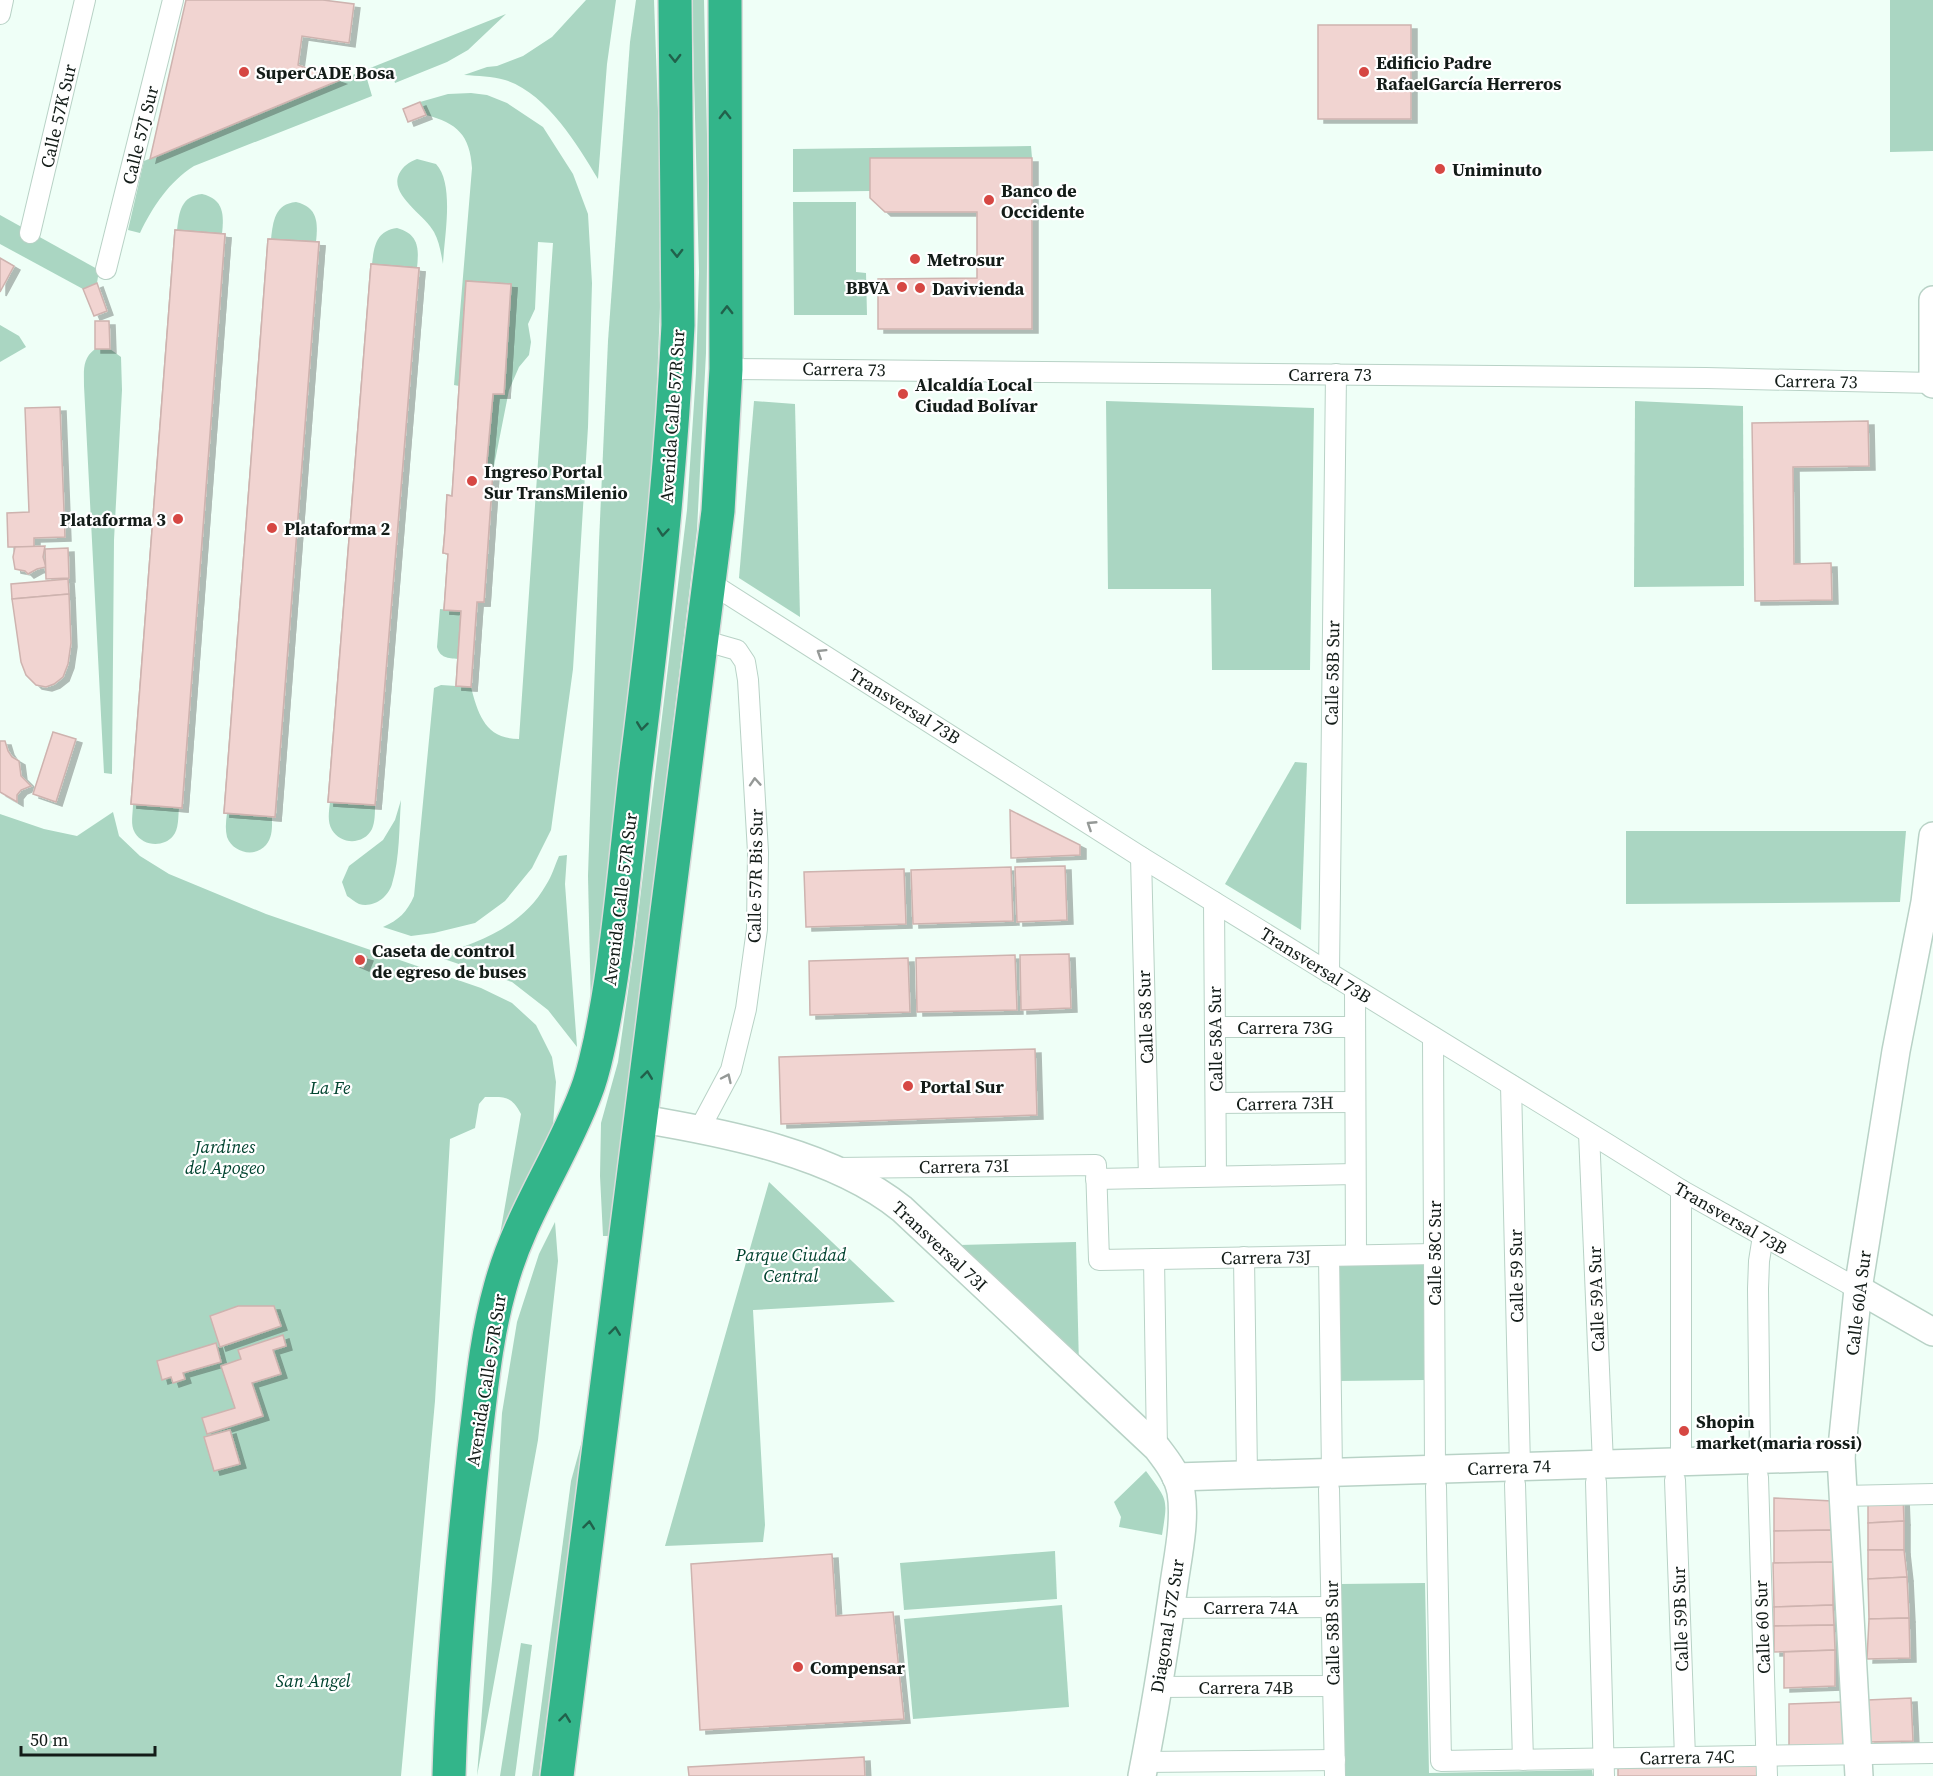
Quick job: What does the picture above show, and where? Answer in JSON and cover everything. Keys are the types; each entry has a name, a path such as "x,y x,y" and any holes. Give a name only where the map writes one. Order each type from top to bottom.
{"highway":[{"name":"Avenida Calle 57R Sur","path":"449,1776 458,1616 469,1492 492,1323 500,1288 516,1240 587,1090 600,1038 613,958 660,571 676,378 678,325 675,0"},
{"path":"557,1776 718,511 726,369 725,0"}],"street":[{"path":"0,14 3,0"},
{"name":"Calle 57K Sur","path":"30,232 85,0"},
{"name":"Calle 57J Sur","path":"106,269 173,0"},
{"path":"1933,300 1933,384"},
{"name":"Carrera 73","path":"726,369 1718,378 1933,384"},
{"name":"Calle 58B Sur","path":"1329,973 1336,374"},
{"name":"Transversal 73B","path":"709,582 1141,857 1681,1190 1933,1332"},
{"name":"Calle 57R Bis Sur","path":"699,1130 731,1070 746,1009 757,929 759,852 748,680 744,662 737,650 702,640"},
{"name":"Calle 60A Sur","path":"1858,1765 1842,1476 1858,1289 1896,1052 1924,957 1933,836"},
{"name":"Calle 58 Sur","path":"1141,857 1149,1178"},
{"name":"Calle 58A Sur","path":"1214,902 1216,1176"},
{"path":"1355,989 1356,1256"},
{"name":"Carrera 73G","path":"1215,1027 1355,1027"},
{"name":"Calle 58C Sur","path":"1433,1037 1435,1478 1442,1761"},
{"name":"Calle 59 Sur","path":"1511,1085 1523,1760"},
{"name":"Carrera 73H","path":"1216,1103 1355,1102"},
{"name":"Transversal 73I","path":"642,1119 764,1146 832,1168 870,1186 902,1209 1157,1448 1179,1485"},
{"name":"Calle 59A Sur","path":"1589,1133 1599,1473 1603,1767"},
{"name":"Carrera 73I","path":"832,1168 1096,1172 1149,1178 1355,1174"},
{"name":"Carrera 73J","path":"1096,1172 1099,1260 1434,1254"},
{"name":"Calle 59B Sur","path":"1681,1190 1678,1471 1685,1757"},
{"name":"Calle 60 Sur","path":"1763,1236 1758,1289 1759,1468 1767,1776"},
{"name":"Calle 58B Sur","path":"1329,1256 1331,1607 1335,1768"},
{"path":"1244,1257 1247,1474"},
{"path":"1154,1259 1157,1448"},
{"name":"Carrera 74","path":"1179,1485 1759,1468 1842,1476"},
{"name":"Carrera 74","path":"1179,1485 1247,1474 1330,1481"},
{"path":"1842,1476 1933,1494"},
{"name":"Diagonal 57Z Sur","path":"1144,1769 1181,1528 1179,1485"},
{"name":"Carrera 74A","path":"1170,1608 1331,1607"},
{"name":"Carrera 74B","path":"1158,1687 1333,1686"},
{"name":"Carrera 74C","path":"1442,1761 1523,1760 1603,1767 1685,1757 1766,1756 1858,1765 1933,1753"},
{"path":"1144,1769 1335,1768"}],"green space":[{"path":"586,0 616,0 607,64 598,179 559,121 534,96 505,80 464,75 523,56 552,37"},
{"path":"636,0 654,0 659,139 660,307 653,484 627,757 591,1011 588,876 599,542 608,341 630,42"},
{"path":"692,0 704,0 708,180 706,353 697,530 610,1236 603,1236 600,1176 601,1123 618,1062 634,949 687,510 696,373 699,272"},
{"path":"1890,0 1933,0 1933,151 1890,152"},
{"path":"506,14 468,50 447,62 395,83 391,69 367,79 372,96 194,166 162,195 140,233 128,230 144,161"},
{"path":"448,94 487,95 507,103 543,127 573,174 588,214 592,283 588,427 573,669 551,830 532,868 505,901 475,923 411,936 383,927 402,915 414,896 434,688 441,685 471,687 485,724 499,735 519,739 553,243 538,242 535,309 528,324 531,342 529,355 519,367 509,390 493,471 486,471 493,394 504,394 511,284 466,281 459,386 454,385 472,168 471,157 460,132 446,122 426,115 420,102"},
{"path":"1031,146 1032,158 870,158 870,191 793,192 793,149"},
{"path":"417,159 436,164 445,184 447,212 443,264 439,243 434,232 403,197 397,182 399,174 406,165"},
{"path":"195,195 209,196 219,204 223,220 222,234 177,230 182,206"},
{"path":"793,202 856,202 856,272 866,273 867,315 794,315"},
{"path":"289,203 303,204 313,212 317,228 316,242 271,239 276,214"},
{"path":"0,215 99,270 97,283 83,289 0,244"},
{"path":"397,228 414,238 418,255 417,268 372,264 377,240 385,232"},
{"path":"0,325 19,336 26,347 0,362"},
{"path":"95,349 110,349 121,357 122,390 114,540 112,774 104,773 84,386 86,361"},
{"path":"754,401 795,404 800,617 739,578"},
{"path":"1106,401 1314,408 1310,670 1212,670 1211,589 1108,589"},
{"path":"1635,401 1743,406 1744,586 1634,587"},
{"path":"440,609 461,611 458,659 448,658 438,651"},
{"path":"1295,762 1307,763 1301,930 1225,884"},
{"path":"401,800 398,853 390,889 383,898 375,903 359,904 347,896 342,882 349,866 383,840 395,820"},
{"path":"330,802 375,805 372,829 364,838 352,841 336,835 329,824"},
{"path":"133,804 179,808 177,826 173,836 159,844 143,841 135,833 133,826"},
{"name":"Jardines del Apogeo","path":"113,812 119,836 140,856 169,874 266,914 481,988 512,1003 536,1025 552,1057 556,1082 553,1126 498,1246 521,1114 514,1103 507,1098 485,1097 479,1104 475,1128 450,1139 435,1401 401,1776 0,1776 0,814 44,829 77,836"},
{"path":"227,813 272,816 271,835 266,845 250,852 234,847 227,837"},
{"path":"1626,831 1906,831 1900,902 1626,904"},
{"path":"567,855 565,884 577,1047 548,1010 512,982 435,956 483,939 512,922 536,900 548,882 559,856"},
{"name":"Parque Ciudad Central","path":"769,1182 895,1302 753,1310 765,1525 763,1542 665,1546"},
{"path":"555,1222 558,1261 538,1440 477,1776 502,1413 517,1322 539,1254"},
{"path":"1076,1242 1079,1366 959,1245"},
{"path":"1425,1261 1426,1380 1338,1381 1336,1262"},
{"path":"585,1430 539,1776 532,1776 571,1481"},
{"path":"1146,1471 1159,1488 1164,1500 1162,1535 1119,1527 1121,1517 1114,1502"},
{"path":"1055,1551 1057,1599 904,1610 900,1563"},
{"path":"1425,1583 1429,1773 1592,1770 1593,1776 1342,1776 1340,1584"},
{"path":"1062,1605 1069,1707 913,1719 904,1619"},
{"path":"521,1643 532,1645 515,1776 500,1776"}],"building":[{"name":"SuperCADE Bosa","path":"186,0 323,0 354,4 349,43 302,36 298,65 340,80 150,159"},
{"name":"Edificio Padre RafaelGarcía Herreros","path":"1318,25 1411,25 1411,119 1318,119"},
{"path":"420,102 426,115 408,122 403,109"},
{"path":"870,158 1032,158 1032,329 878,329 878,279 977,278 977,212 885,212 870,198"},
{"name":"Plataforma 3","path":"175,230 225,234 182,808 131,804"},
{"name":"Plataforma 3","path":"175,230 225,234 182,808 131,804"},
{"name":"Plataforma 2","path":"268,239 319,242 275,817 224,813"},
{"name":"Plataforma 2","path":"268,239 319,242 275,817 224,813"},
{"path":"0,258 14,266 0,292"},
{"path":"371,264 419,268 375,805 328,802"},
{"path":"371,264 419,268 375,805 328,802"},
{"name":"Ingreso Portal Sur TransMilenio","path":"466,281 511,284 504,394 493,394 486,471 493,471 484,602 477,602 471,687 456,686 461,611 444,610 448,554 443,553 447,495 452,496"},
{"name":"Ingreso Portal Sur TransMilenio","path":"466,281 511,284 504,394 493,394 486,471 493,471 484,602 477,602 471,687 456,686 461,611 444,610 448,554 443,553 447,495 452,496"},
{"path":"97,283 107,311 94,316 83,289"},
{"path":"95,321 109,321 110,349 95,349"},
{"path":"60,407 65,537 34,538 34,547 8,547 7,513 29,512 25,408"},
{"path":"1868,421 1869,466 1793,467 1794,564 1831,563 1832,600 1755,601 1752,423"},
{"path":"45,546 43,557 46,567 28,574 15,569 13,557 15,547"},
{"path":"68,548 69,578 46,579 45,549"},
{"path":"68,579 69,594 12,599 11,584"},
{"path":"69,594 71,643 68,664 63,677 54,684 46,687 36,685 26,675 21,662 12,599"},
{"path":"53,732 76,739 56,802 33,794"},
{"path":"0,741 5,741 12,757 19,761 21,776 31,786 21,790 17,795 17,802 0,792"},
{"path":"1010,810 1080,845 1080,855 1011,858"},
{"path":"1065,866 1067,920 1017,922 1015,867"},
{"path":"1011,867 1013,921 913,924 911,870"},
{"path":"904,869 906,924 806,927 804,872"},
{"name":"Caseta de control de egreso de buses","path":"357,954 367,957 363,967 354,963"},
{"path":"1069,954 1071,1008 1021,1010 1020,955"},
{"path":"1015,955 1017,1010 917,1012 916,958"},
{"path":"908,958 910,1012 810,1015 809,961"},
{"name":"Portal Sur","path":"1035,1049 1037,1115 781,1124 779,1057"},
{"path":"238,1306 274,1306 281,1326 220,1347 210,1316"},
{"path":"283,1335 286,1346 273,1350 281,1374 252,1383 263,1416 207,1434 202,1418 235,1408 221,1366 241,1359 238,1350"},
{"path":"216,1343 221,1362 183,1373 185,1379 173,1383 171,1377 162,1380 157,1361"},
{"path":"230,1430 240,1464 214,1471 204,1437"},
{"path":"1903,1496 1904,1521 1868,1523 1868,1497"},
{"path":"1774,1498 1832,1501 1832,1530 1774,1531"},
{"path":"1904,1521 1904,1550 1868,1550 1868,1523"},
{"path":"1832,1530 1833,1562 1774,1563 1774,1531"},
{"path":"1868,1550 1904,1550 1907,1577 1868,1579"},
{"name":"Compensar","path":"832,1554 836,1616 893,1612 904,1719 700,1730 691,1564"},
{"path":"1833,1562 1833,1605 1774,1607 1773,1563"},
{"path":"1907,1577 1909,1618 1869,1619 1868,1579"},
{"path":"1833,1605 1834,1625 1774,1626 1774,1607"},
{"path":"1909,1618 1910,1658 1867,1659 1869,1619"},
{"path":"1834,1625 1835,1650 1774,1652 1774,1626"},
{"path":"1835,1650 1835,1686 1784,1688 1784,1652"},
{"path":"1911,1698 1913,1741 1869,1742 1868,1700"},
{"path":"1842,1702 1843,1748 1789,1748 1789,1704"},
{"path":"864,1757 865,1776 689,1776 688,1767"},
{"path":"1759,1765 1760,1776 1618,1776 1618,1768"}],"place":[{"name":"SuperCADE Bosa","path":"244,72"},
{"name":"Edificio Padre RafaelGarcía Herreros","path":"1364,72"},
{"name":"Uniminuto","path":"1440,169"},
{"name":"Banco de Occidente","path":"989,200"},
{"name":"Metrosur","path":"915,259"},
{"name":"BBVA","path":"902,287"},
{"name":"Davivienda","path":"920,288"},
{"name":"Alcaldía Local Ciudad Bolívar","path":"903,394"},
{"name":"Ingreso Portal Sur TransMilenio","path":"472,481"},
{"name":"Plataforma 3","path":"178,519"},
{"name":"Plataforma 2","path":"272,528"},
{"name":"Caseta de control de egreso de buses","path":"360,960"},
{"name":"Portal Sur","path":"908,1086"},
{"name":"Shopin market(maria rossi)","path":"1684,1431"},
{"name":"Compensar","path":"798,1667"}],"park label":[{"name":"La Fe","path":"330,1087"},
{"name":"San Angel","path":"313,1680"}]}
